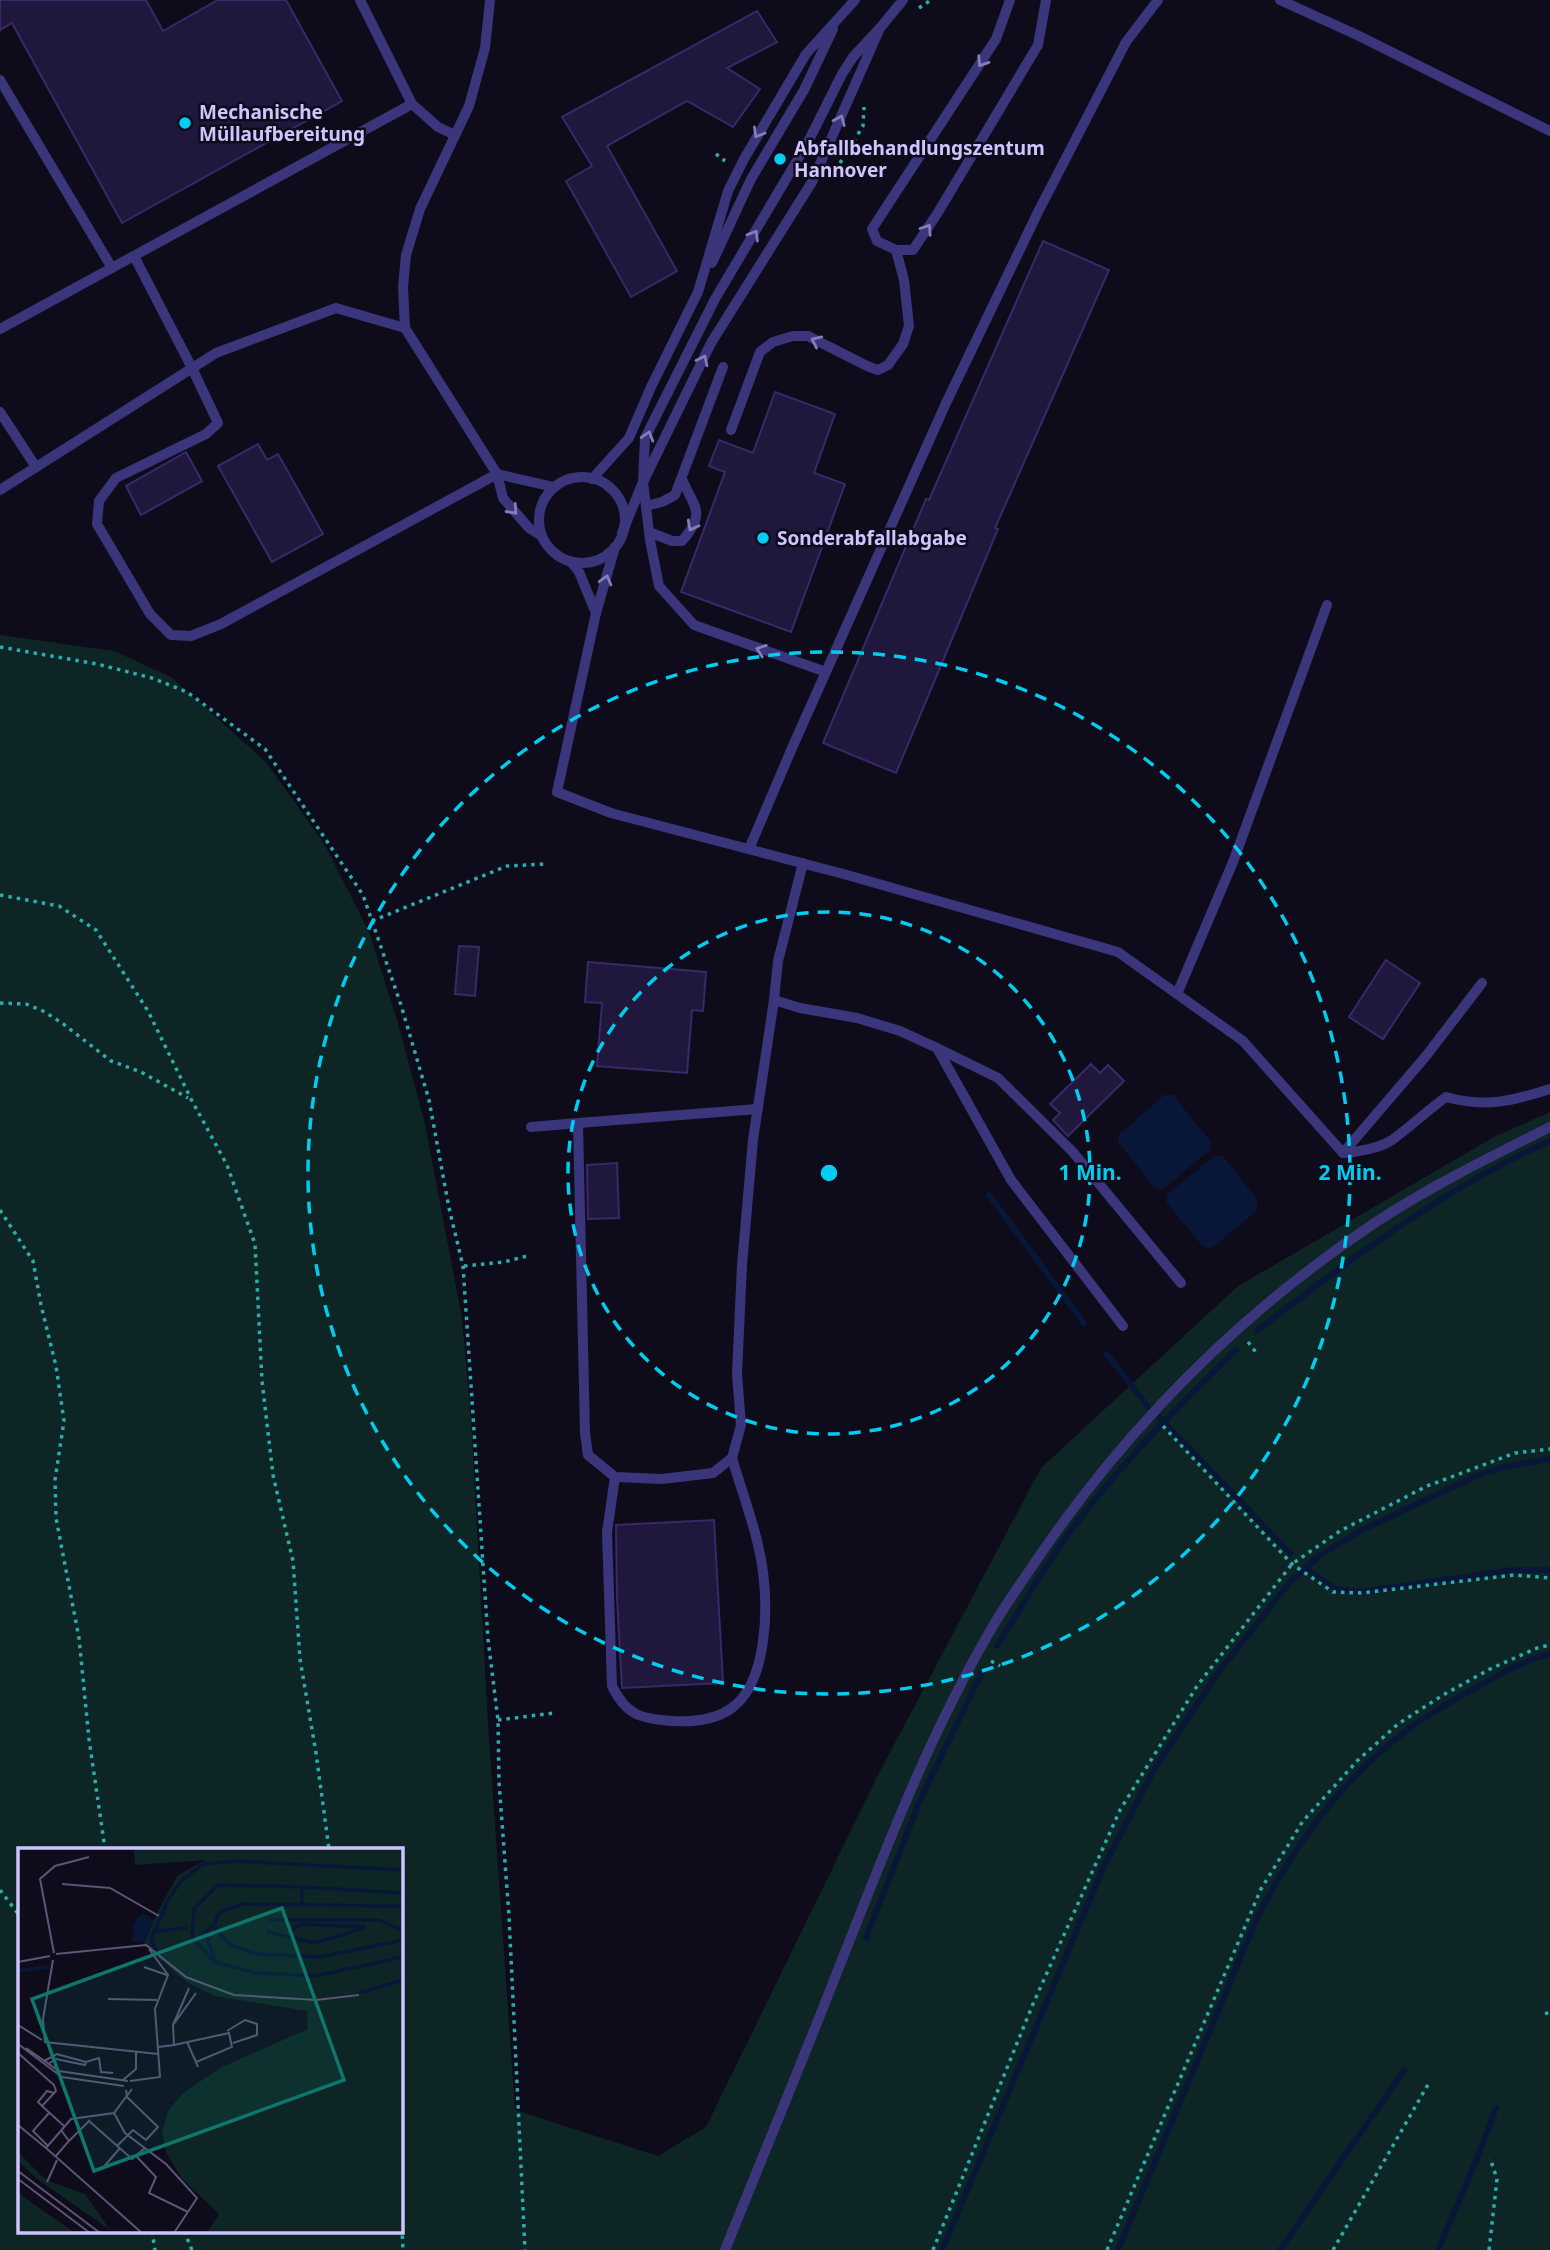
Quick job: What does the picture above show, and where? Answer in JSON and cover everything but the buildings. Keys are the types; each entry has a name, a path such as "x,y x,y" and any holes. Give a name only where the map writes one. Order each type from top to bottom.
{"lane":[{"path":"360,0 412,104 438,127 455,135"},
{"path":"490,0 485,48 468,107 420,209 406,255 403,287 405,328 497,474 503,498 529,527 542,536"},
{"path":"698,292 728,191 737,172 806,54 855,0"},
{"path":"826,672 694,625 659,586 643,482 645,438 715,299 808,142 842,74 853,57 903,0"},
{"path":"1010,0 996,39 872,229 877,241 896,250 913,250 1038,45 1046,0"},
{"path":"750,849 946,402 1038,212 1126,42 1158,0"},
{"path":"1280,0 1357,35 1550,131"},
{"path":"592,479 629,438 751,179 804,90 838,17"},
{"path":"880,28 812,183 711,343 643,482 615,547 596,613 557,792 611,813 803,863 1118,952 1243,1041 1343,1153 1353,1153 1391,1141 1446,1097 1468,1103 1490,1103 1550,1089"},
{"path":"0,80 112,268"},
{"path":"0,329 412,104"},
{"path":"731,430 760,352 773,342 793,336 808,336 878,370 888,365 903,344 909,326 904,279 896,250"},
{"path":"134,256 218,423 206,434 116,478 99,501 97,524 150,614 171,635 191,636 221,624 497,474 554,487"},
{"path":"0,490 216,353 336,308 405,328"},
{"path":"646,506 675,495 723,367"},
{"path":"0,412 36,467"},
{"path":"615,547 606,556 595,561 571,562 559,557 548,548 542,536 540,510 545,498 554,487 566,481 592,479 605,484 615,493 622,506 622,533"},
{"path":"649,532 672,541 682,541 691,531 697,516 695,503 687,493 682,479"},
{"path":"571,562 579,572 596,613"},
{"path":"1177,994 1233,862 1327,605"},
{"path":"615,1476 607,1532 612,1686 626,1709 653,1720 699,1720 721,1714 734,1707 746,1692 757,1667 764,1639 766,1607 763,1571 732,1458 741,1425 737,1374 742,1265 753,1140 778,961 803,863"},
{"path":"1343,1153 1426,1056 1482,983"},
{"path":"774,1000 800,1008 856,1018 900,1031 998,1078 1072,1152 1181,1283"},
{"path":"937,1048 1011,1180 1123,1326"},
{"path":"531,1127 758,1109"},
{"path":"578,1124 585,1433 588,1455 615,1476 662,1479 713,1473 732,1458"},
{"path":"725,2250 876,1871 943,1717 994,1623 1053,1535 1101,1472 1152,1414 1195,1369 1283,1291 1373,1224 1461,1171 1550,1127"}],"path":[{"path":"0,647 97,664 152,678 187,692 265,749 363,895 401,1005 429,1100 463,1266 488,1639 498,1720 499,1782 509,1916 525,2250"},
{"path":"372,921 507,866 547,864"},
{"path":"0,895 59,906 96,930 148,1011 227,1165 254,1244 262,1381 273,1475 293,1561 300,1660 329,1848"},
{"path":"0,1003 26,1004 43,1011 111,1061 141,1072 191,1099"},
{"path":"0,1210 33,1261 56,1366 64,1421 55,1480 57,1518 79,1638 89,1739 105,1848"},
{"path":"463,1266 504,1262 527,1256"},
{"path":"1152,1414 1292,1564 1333,1592 1362,1593 1514,1575 1550,1578"},
{"path":"933,2250 1033,2004 1120,1810 1197,1686 1292,1564 1340,1531 1427,1486 1515,1452 1550,1450"},
{"path":"1107,2250 1261,1889 1303,1821 1357,1761 1398,1724 1490,1669 1550,1645"},
{"path":"498,1720 554,1713"},
{"path":"0,1890 18,1913"},
{"path":"1333,2250 1430,2081"},
{"path":"1489,2250 1497,2179 1490,2158"},
{"path":"402,2230 403,2250"},
{"path":"152,2232 155,2250"},
{"path":"184,2232 192,2250"}],"green space":[{"path":"0,635 114,651 171,677 266,762 325,845 369,932 398,1023 425,1124 462,1318 471,1419 488,1724 515,2110 658,2156 706,2127 879,1773 1041,1468 1238,1286 1494,1137 1550,1112 1550,2250 0,2250"}],"water":[{"path":"1164,1095 1173,1095 1211,1142 1210,1150 1163,1189 1155,1188 1118,1142 1119,1135"},
{"path":"1215,1156 1223,1156 1258,1200 1256,1211 1212,1248 1203,1247 1166,1202 1167,1194"}],"waterway":[{"path":"1257,1331 1362,1252 1435,1203 1550,1141"},
{"path":"989,1195 1084,1323"},
{"path":"997,1646 1079,1519 1121,1468 1236,1350"},
{"path":"1107,1354 1148,1407"},
{"path":"1160,1418 1290,1553"},
{"path":"942,2250 1104,1866 1155,1768 1217,1674 1289,1583 1319,1556 1358,1532 1476,1476 1504,1467 1550,1459"},
{"path":"1305,1568 1336,1589 1360,1592 1512,1570 1550,1570"},
{"path":"1118,2250 1257,1918 1286,1866 1321,1816 1360,1771 1413,1725 1504,1672 1550,1654"},
{"path":"866,1938 920,1800 982,1672"},
{"path":"1280,2250 1404,2070"},
{"path":"1438,2250 1496,2108"}],"place":[{"name":"Mechanische Müllaufbereitung","path":"185,123"},
{"name":"Abfallbehandlungszentum Hannover","path":"780,159"},
{"name":"Sonderabfallabgabe","path":"763,538"}]}
